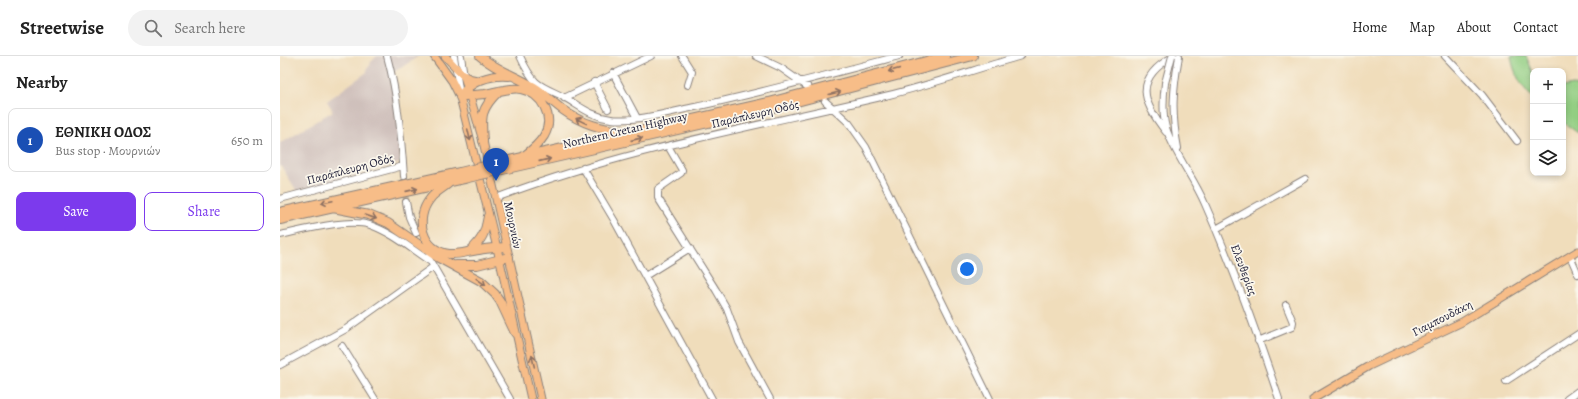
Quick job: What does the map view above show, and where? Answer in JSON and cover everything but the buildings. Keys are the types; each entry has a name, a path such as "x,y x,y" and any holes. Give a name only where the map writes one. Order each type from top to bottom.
{"highway":[{"path":"480,56 498,69 536,88 563,110 588,125 603,129 633,133"},
{"name":"Northern Cretan Highway","path":"506,165 522,157 769,102 945,56"},
{"name":"Northern Cretan Highway","path":"280,212 462,175 770,109 973,56"},
{"path":"461,74 479,81"},
{"path":"465,93 479,81 500,75 513,76"},
{"path":"465,93 520,88 529,92 539,100 546,109 548,120 544,136 538,144 522,157"},
{"path":"483,141 482,113 488,102 499,91"},
{"name":"Northern Cretan Highway","path":"280,220 452,181 462,175"},
{"path":"452,181 430,198 423,212 421,226 423,234 428,241 437,250 449,254 506,247"},
{"path":"333,208 369,215 388,223 436,257 481,281 495,294 504,308 515,333"},
{"path":"467,252 480,241 483,236 488,216"},
{"path":"448,263 459,266 477,265 508,257"}],"main road":[{"path":"434,56 452,81 465,93 488,216 500,260 515,333 531,399"},
{"path":"445,56 461,74"},
{"name":"Μουρνιών","path":"461,74 465,93 483,141 541,399"},
{"name":"Γιαμπουδάκη","path":"1313,399 1368,366 1462,322 1578,251"}],"street":[{"path":"387,56 393,78 398,109 404,176"},
{"name":"Μουρνιών","path":"454,56 461,74 465,93"},
{"name":"Μουρνιών","path":"461,56 461,74"},
{"name":"Παράπλευρη Οδός","path":"520,56 535,81 578,108 597,116 613,119 637,118 725,100 899,56"},
{"path":"564,98 594,82 651,56"},
{"path":"682,56 692,72 688,85"},
{"path":"756,56 781,68 808,87"},
{"name":"Παράπλευρη Οδός","path":"496,198 583,168 629,155 832,107 886,96 1021,56"},
{"path":"1170,138 1164,119 1163,110 1165,83 1173,56"},
{"path":"1170,138 1148,105 1146,93 1148,81 1152,73 1163,62 1173,56"},
{"path":"1179,56 1173,86 1172,109 1179,154"},
{"path":"1445,56 1482,94 1517,141"},
{"path":"613,73 637,118"},
{"path":"594,82 608,109"},
{"path":"825,101 849,123 866,147 990,399"},
{"name":"Ελευθερίας","path":"1170,138 1196,183 1216,229 1279,399"},
{"path":"668,146 682,170 681,173 660,186 658,189 657,193 661,204 722,299 739,342 770,399"},
{"name":"Παράπλευρη Οδός","path":"280,199 403,166"},
{"path":"583,168 614,220 712,399"},
{"path":"1216,229 1305,179"},
{"path":"406,202 409,217 416,233"},
{"path":"280,235 323,226 352,222 360,223 369,225 389,234 431,262 510,399"},
{"path":"645,276 690,248"},
{"path":"1570,256 1578,274"},
{"path":"280,365 346,329 431,262"},
{"path":"1258,341 1292,327 1293,322 1286,305"},
{"path":"1506,381 1578,334"},
{"path":"342,346 375,399"},
{"path":"1567,399 1578,391"}],"shaded area":[{"path":"377,56 419,56 391,74 400,139 400,163 297,191 280,166 280,143 333,111 327,101 367,72 367,69 371,64 370,63"}],"green space":[{"path":"1511,56 1526,56 1531,68 1530,68 1530,95 1525,89 1514,68"},
{"path":"1573,85 1578,87 1578,133 1566,124 1566,86"}],"tunnel":[{"path":"404,176 406,202"}],"place":[{"name":"ΕΘΝΙΚΗ ΟΔΟΣ","path":"496,181"}]}
